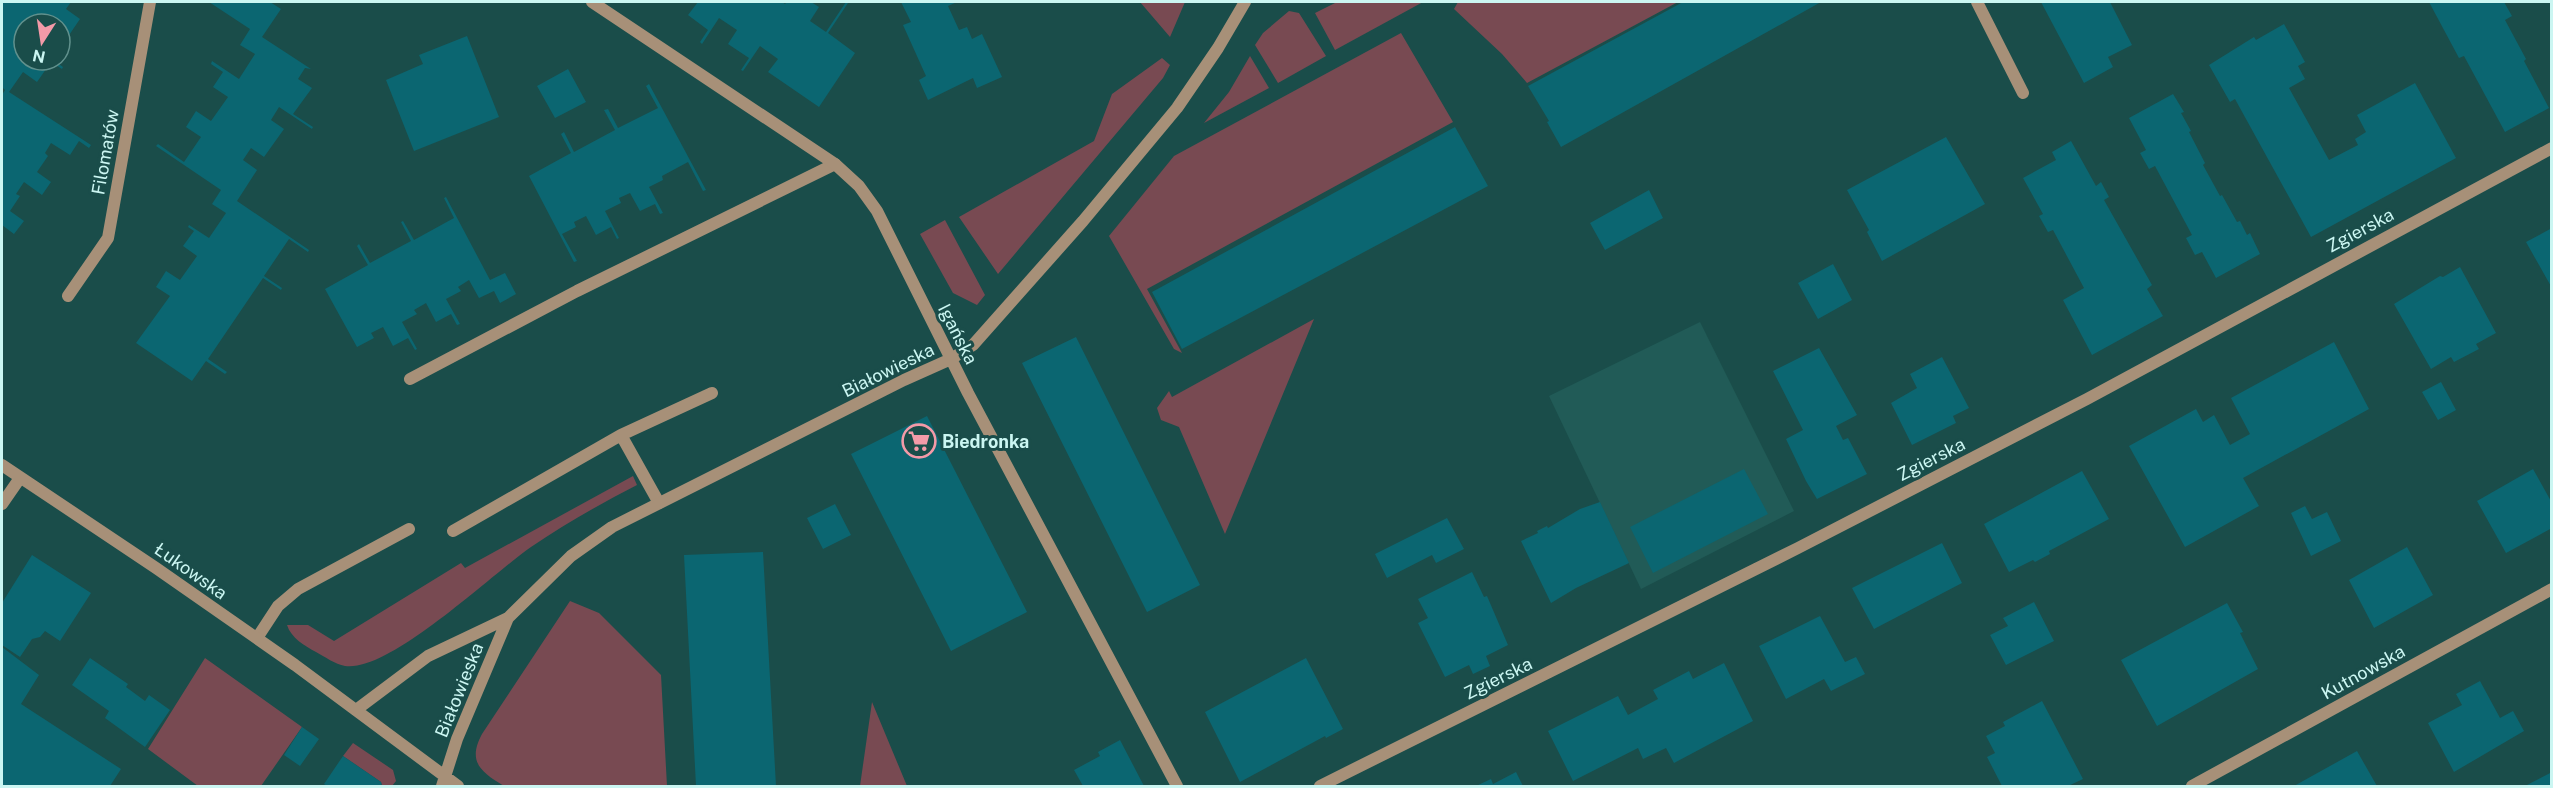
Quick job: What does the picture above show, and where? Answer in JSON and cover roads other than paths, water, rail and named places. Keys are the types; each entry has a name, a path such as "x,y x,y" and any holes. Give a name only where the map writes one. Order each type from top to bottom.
{"street":[{"name":"Filomatów","path":"68,296 108,238 150,2"},
{"name":"Igańska","path":"592,2 835,165 859,186 877,211 951,359 1177,786"},
{"name":"Białowieska","path":"356,710 429,656 508,618 588,542 659,503 904,380 951,359 973,345 1177,108 1245,2"},
{"path":"1977,2 2023,93"},
{"name":"Zgierska","path":"1320,786 1798,548 2087,399 2552,148"},
{"path":"410,379 577,291 835,165"},
{"path":"453,531 621,435 712,393"},
{"path":"621,435 659,503"},
{"name":"Łukowska","path":"2,465 256,638 356,710 444,782 458,786"},
{"path":"2,504 20,478"},
{"path":"256,638 278,606 298,589 409,529"},
{"name":"Kutnowska","path":"2192,786 2552,589"},
{"name":"Białowieska","path":"444,782 457,739 508,618"}],"place":[{"name":"Biedronka","path":"919,441"}]}
